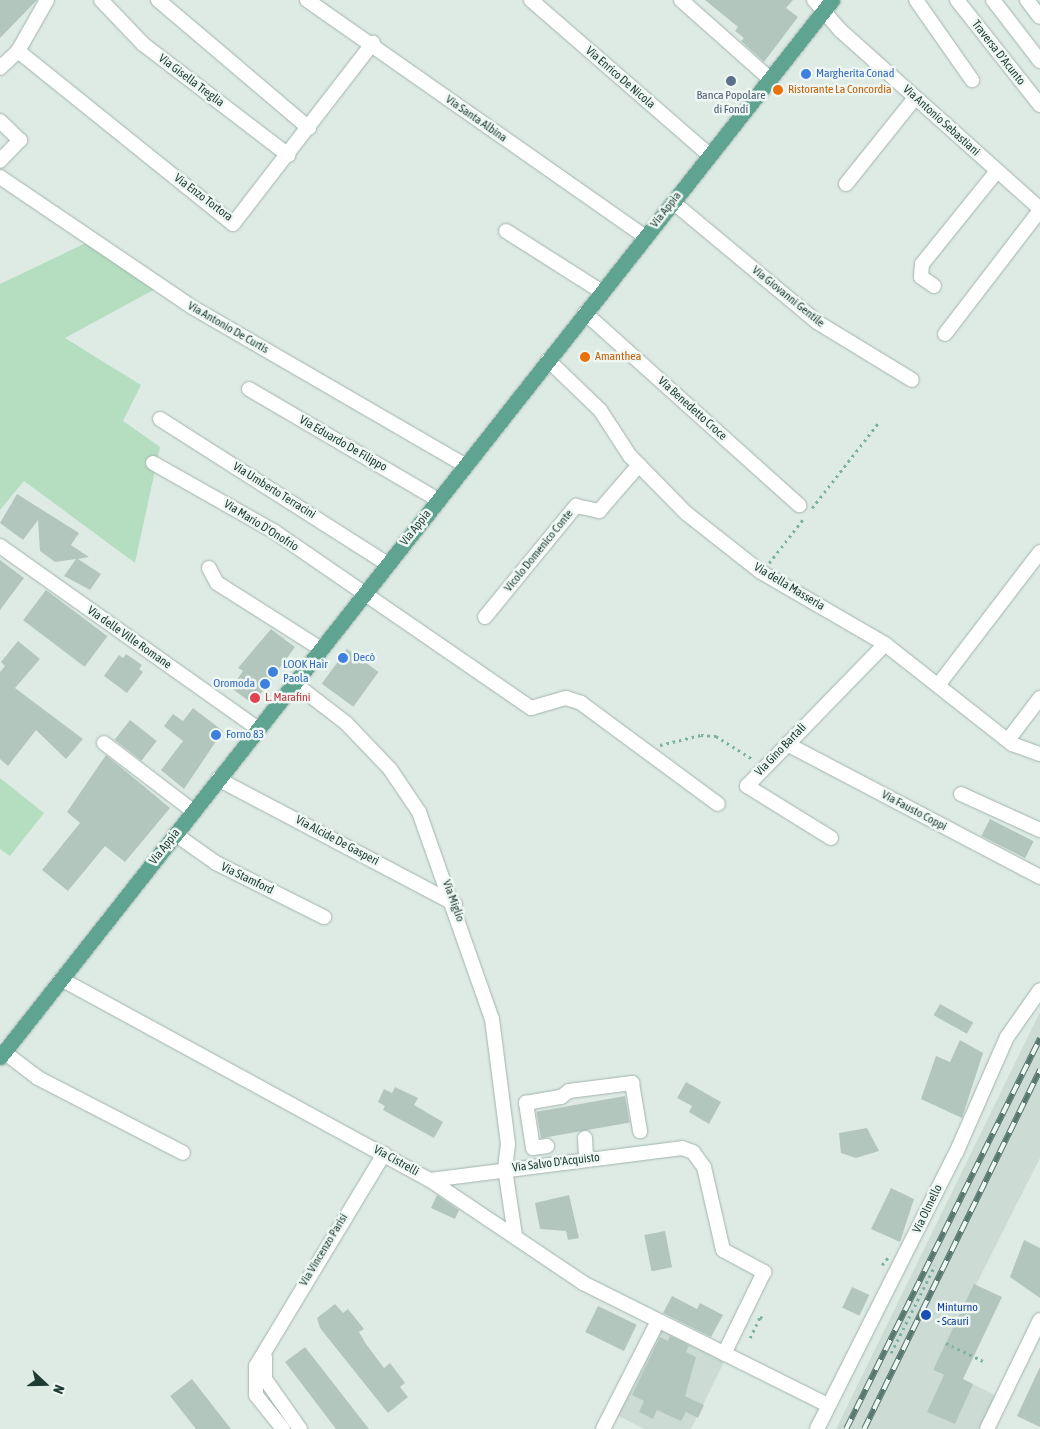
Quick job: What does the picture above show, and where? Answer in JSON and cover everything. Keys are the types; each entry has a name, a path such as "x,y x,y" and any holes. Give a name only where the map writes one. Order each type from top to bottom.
{"main road":[{"name":"Via Appia","path":"3,1050 61,980 673,202 770,78 824,3"}],"street":[{"path":"0,68 18,51 48,0"},
{"name":"Via Gisella Treglia","path":"101,0 143,44 288,155"},
{"path":"158,0 309,128"},
{"name":"Via Santa Albina","path":"307,0 645,237"},
{"name":"Via Enrico De Nicola","path":"531,0 709,156"},
{"path":"681,0 770,78"},
{"path":"916,0 972,80"},
{"name":"Traversa D'Acunto","path":"957,0 1040,105"},
{"path":"993,0 1040,61"},
{"path":"1027,0 1040,17"},
{"name":"Via Antonio Sebastiani","path":"824,3 840,30 1040,209"},
{"name":"Via Enzo Tortora","path":"18,51 233,224 309,128 371,45"},
{"path":"846,184 915,98"},
{"path":"0,122 20,140 0,161"},
{"path":"934,286 921,277 922,264 997,171"},
{"name":"Via Antonio De Curtis","path":"0,176 192,307 465,465"},
{"name":"Via Giovanni Gentile","path":"673,202 817,322 912,380"},
{"path":"946,334 1040,209"},
{"path":"506,231 602,292"},
{"name":"Via Benedetto Croce","path":"585,313 799,504"},
{"name":"Via della Masseria","path":"548,360 600,410 639,465 686,513 762,572 885,644 939,684 1008,740 1040,754"},
{"name":"Via Eduardo De Filippo","path":"249,389 438,500"},
{"name":"Via Umberto Terracini","path":"160,419 388,564"},
{"name":"Via Mario D'Onofrio","path":"154,463 275,532 363,595 531,708 566,698 581,703 718,804"},
{"name":"Vicolo Domenico Conte","path":"485,617 576,506 599,511 639,465"},
{"name":"Via delle Ville Romane","path":"0,546 258,729"},
{"path":"939,684 1040,552"},
{"path":"209,568 217,583 321,649"},
{"name":"Via Gino Bartali","path":"831,838 747,786 885,644"},
{"name":"Via Miglio","path":"294,682 346,723 390,769 418,812 455,904 492,1019 508,1144 505,1169 515,1235"},
{"path":"1008,740 1040,698"},
{"path":"104,743 193,811"},
{"name":"Via Fausto Coppi","path":"787,744 1040,877"},
{"name":"Via Alcide De Gasperi","path":"218,779 455,904"},
{"path":"961,794 1040,830"},
{"name":"Via Stamford","path":"175,834 216,863 324,917"},
{"name":"Via Cistrelli","path":"61,980 430,1180 515,1235 583,1283 828,1405"},
{"name":"Via Olmello","path":"817,1429 956,1153 1007,1038 1029,1012 1040,990"},
{"path":"3,1050 38,1078 183,1153"},
{"path":"531,1166 540,1147 526,1103 561,1097 570,1090 632,1083 640,1131"},
{"path":"585,1138 586,1160"},
{"name":"Via Salvo D'Acquisto","path":"430,1180 682,1148 692,1152 704,1167 723,1250 764,1272 724,1354"},
{"name":"Via Vincenzo Parisi","path":"283,1429 256,1394 253,1382 266,1348 384,1154"},
{"path":"987,1429 1040,1320"},
{"path":"603,1429 658,1321"},
{"name":"Via Vincenzo Parisi","path":"266,1348 265,1379 300,1429"}],"path":[{"path":"762,572 879,422"},
{"path":"644,749 701,735 716,736 765,768"},
{"path":"882,1265 888,1254"},
{"path":"891,1353 934,1265"},
{"path":"750,1338 760,1317 765,1319"},
{"path":"946,1343 983,1361"}],"shaded area":[{"path":"1040,1012 1040,1158 933,1370 943,1375 946,1371 997,1396 980,1429 836,1429"},
{"path":"660,1329 724,1362 691,1429 644,1429 617,1415"}],"green space":[{"path":"88,242 157,288 65,338 141,385 123,421 160,447 135,563 24,481 0,510 0,284"},
{"path":"0,778 44,813 10,856 0,849"}],"building":[{"path":"0,0 37,0 0,38"},
{"path":"705,0 793,0 786,8 798,17 764,62 741,41 744,38 735,31 738,27"},
{"path":"17,494 79,533 71,545 89,557 78,559 101,574 90,590 64,576 76,559 55,562 40,551 38,520 23,540 0,523"},
{"path":"0,560 24,578 0,610"},
{"path":"46,590 107,636 85,667 23,620"},
{"path":"271,629 295,647 253,704 231,688 243,671 238,668"},
{"path":"18,641 40,659 15,688 83,739 66,759 36,730 8,766 0,759 0,672 5,666 1,662"},
{"path":"347,649 379,672 353,707 322,684"},
{"path":"126,654 142,665 139,669 143,672 127,693 104,676 119,655 123,658"},
{"path":"193,708 223,731 184,789 161,770 183,741 164,726 173,714 183,721"},
{"path":"130,720 157,741 141,761 115,740"},
{"path":"106,755 170,808 125,862 105,846 68,891 42,870 80,823 67,812"},
{"path":"990,819 1034,841 1025,858 981,836"},
{"path":"940,1004 973,1022 967,1034 934,1015"},
{"path":"960,1040 983,1053 962,1118 921,1099 936,1056 950,1062"},
{"path":"686,1082 721,1102 709,1124 689,1112 692,1106 677,1098"},
{"path":"395,1087 418,1098 414,1105 443,1122 434,1138 383,1110 385,1106 378,1102 384,1089 392,1093"},
{"path":"625,1096 630,1123 541,1138 536,1112"},
{"path":"867,1128 879,1151 856,1158 841,1153 839,1133"},
{"path":"891,1188 914,1199 900,1242 871,1229"},
{"path":"437,1195 459,1210 455,1219 431,1208"},
{"path":"569,1195 579,1238 568,1240 566,1231 540,1229 535,1203"},
{"path":"665,1231 672,1267 651,1271 644,1235"},
{"path":"1024,1240 1040,1248 1040,1298 1010,1277"},
{"path":"974,1284 1002,1297 963,1379 973,1384 955,1424 927,1412 944,1375 933,1370"},
{"path":"852,1287 869,1295 859,1316 842,1308"},
{"path":"672,1296 697,1309 700,1303 723,1315 711,1337 663,1313"},
{"path":"335,1304 343,1313 348,1309 364,1329 359,1332 384,1368 390,1363 405,1383 400,1387 408,1397 388,1413 320,1328 317,1318"},
{"path":"598,1306 637,1325 624,1351 585,1332"},
{"path":"670,1336 689,1345 686,1352 696,1357 685,1396 704,1405 698,1418 686,1412 681,1421 657,1410 653,1419 639,1412 644,1401 632,1395 660,1337 668,1341"},
{"path":"305,1347 369,1429 336,1429 285,1362"},
{"path":"1040,1367 1040,1427 1017,1416"},
{"path":"192,1379 231,1429 196,1429 170,1396"}],"railway":[{"path":"846,1429 1040,1038"},
{"path":"864,1429 1040,1070"}],"place":[{"name":"Margherita Conad","path":"806,74"},
{"name":"Banca Popolare di Fondi","path":"731,81"},
{"name":"Ristorante La Concordia","path":"778,90"},
{"name":"Amanthea","path":"585,357"},
{"name":"Decò","path":"343,658"},
{"name":"LOOK Hair Paola","path":"273,672"},
{"name":"Oromoda","path":"265,684"},
{"name":"L. Marafini","path":"255,698"},
{"name":"Forno 83","path":"216,735"},
{"name":"Minturno - Scauri","path":"926,1315"}]}
